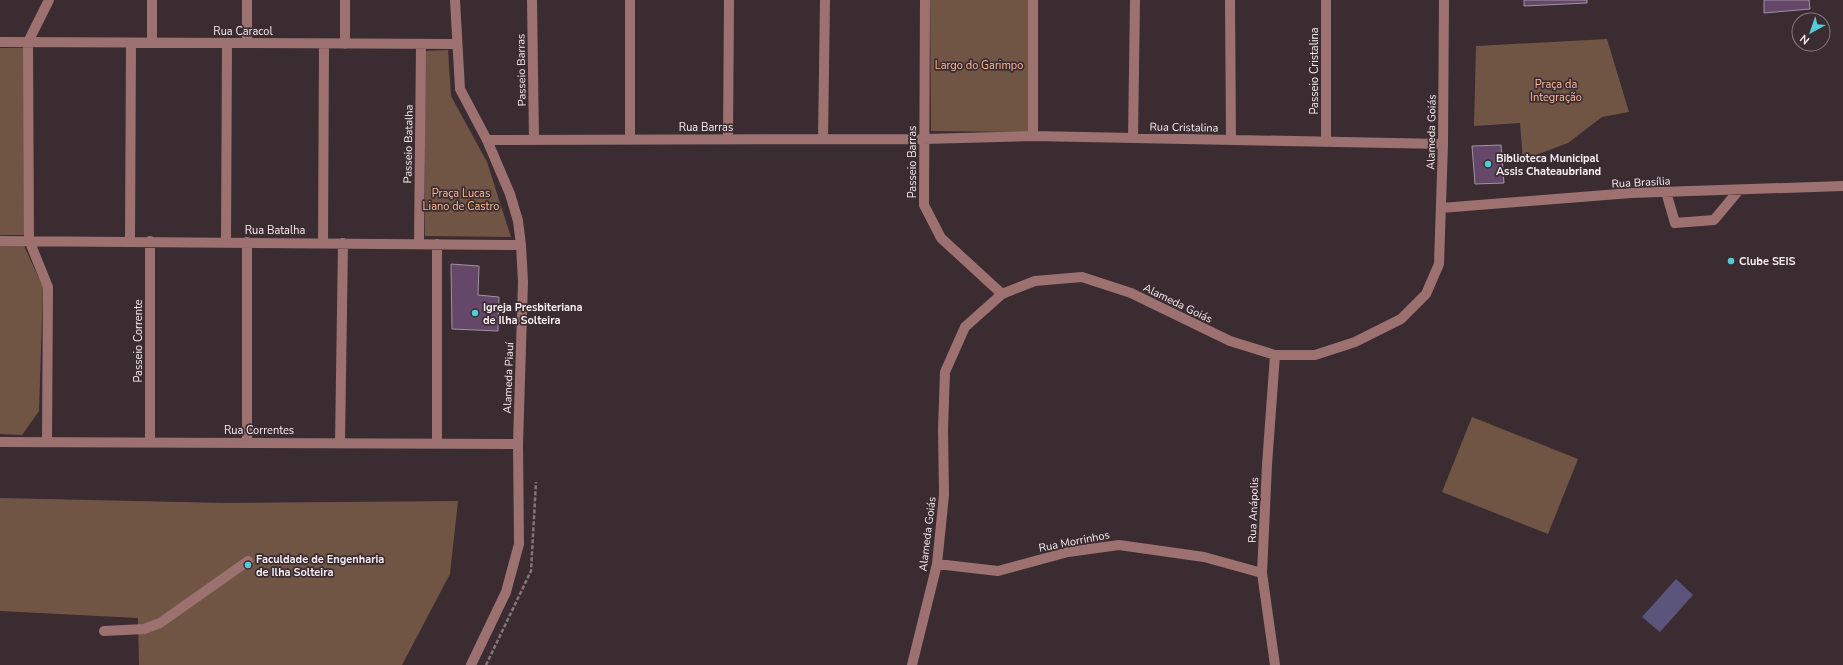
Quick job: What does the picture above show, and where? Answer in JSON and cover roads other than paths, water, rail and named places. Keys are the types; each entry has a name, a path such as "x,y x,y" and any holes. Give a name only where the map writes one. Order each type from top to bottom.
{"street":[{"path":"47,441 48,287 29,240 28,42 49,0"},
{"path":"152,0 152,43"},
{"path":"247,0 247,43"},
{"path":"345,0 345,44"},
{"name":"Alameda Piauí","path":"455,0 460,89 487,140 510,194 518,221 523,282 518,444 519,544 506,592 471,665"},
{"name":"Passeio Barras","path":"532,0 534,140"},
{"path":"630,0 630,139"},
{"path":"728,139 730,0"},
{"path":"823,139 825,0"},
{"name":"Passeio Barras","path":"925,0 924,205 941,238 1002,294"},
{"path":"1033,0 1033,136"},
{"path":"1133,138 1135,0"},
{"path":"1230,0 1231,140"},
{"name":"Passeio Cristalina","path":"1326,0 1326,142"},
{"name":"Alameda Goiás","path":"912,665 937,564 944,495 943,429 945,372 965,327 1002,294 1035,281 1082,277 1132,293 1230,341 1276,355 1315,355 1356,342 1401,319 1426,294 1439,264 1443,144 1444,0"},
{"name":"Rua Caracol","path":"0,42 457,44"},
{"path":"130,43 130,241"},
{"path":"226,242 227,43"},
{"path":"323,243 324,44"},
{"name":"Passeio Batalha","path":"419,244 421,44"},
{"name":"Rua Cristalina","path":"924,139 1033,136 1443,144"},
{"name":"Rua Barras","path":"487,140 924,139"},
{"name":"Rua Brasília","path":"1441,208 1666,192 1843,186"},
{"path":"1666,192 1675,223 1714,220 1739,190"},
{"name":"Rua Batalha","path":"0,241 29,240 521,245"},
{"name":"Passeio Corrente","path":"150,241 150,442"},
{"path":"247,242 247,442"},
{"path":"340,443 343,243"},
{"path":"437,244 437,443"},
{"name":"Rua Anápolis","path":"1275,665 1262,573 1267,465 1276,355"},
{"name":"Rua Correntes","path":"0,442 518,444"},
{"name":"Rua Morrinhos","path":"937,564 998,571 1068,552 1119,544 1204,556 1262,573"},
{"path":"104,631 144,629 160,623 248,561"}],"place":[{"name":"Biblioteca Municipal Assis Chateaubriand","path":"1488,164"},
{"name":"Clube SEIS","path":"1731,261"},
{"name":"Igreja Presbiteriana de Ilha Solteira","path":"475,313"},
{"name":"Faculdade de Engenharia de Ilha Solteira","path":"248,565"}],"park label":[{"name":"Largo do Garimpo","path":"979,65"},
{"name":"Praça da Integração","path":"1556,90"},
{"name":"Praça Lucas Liano de Castro","path":"461,199"}]}
